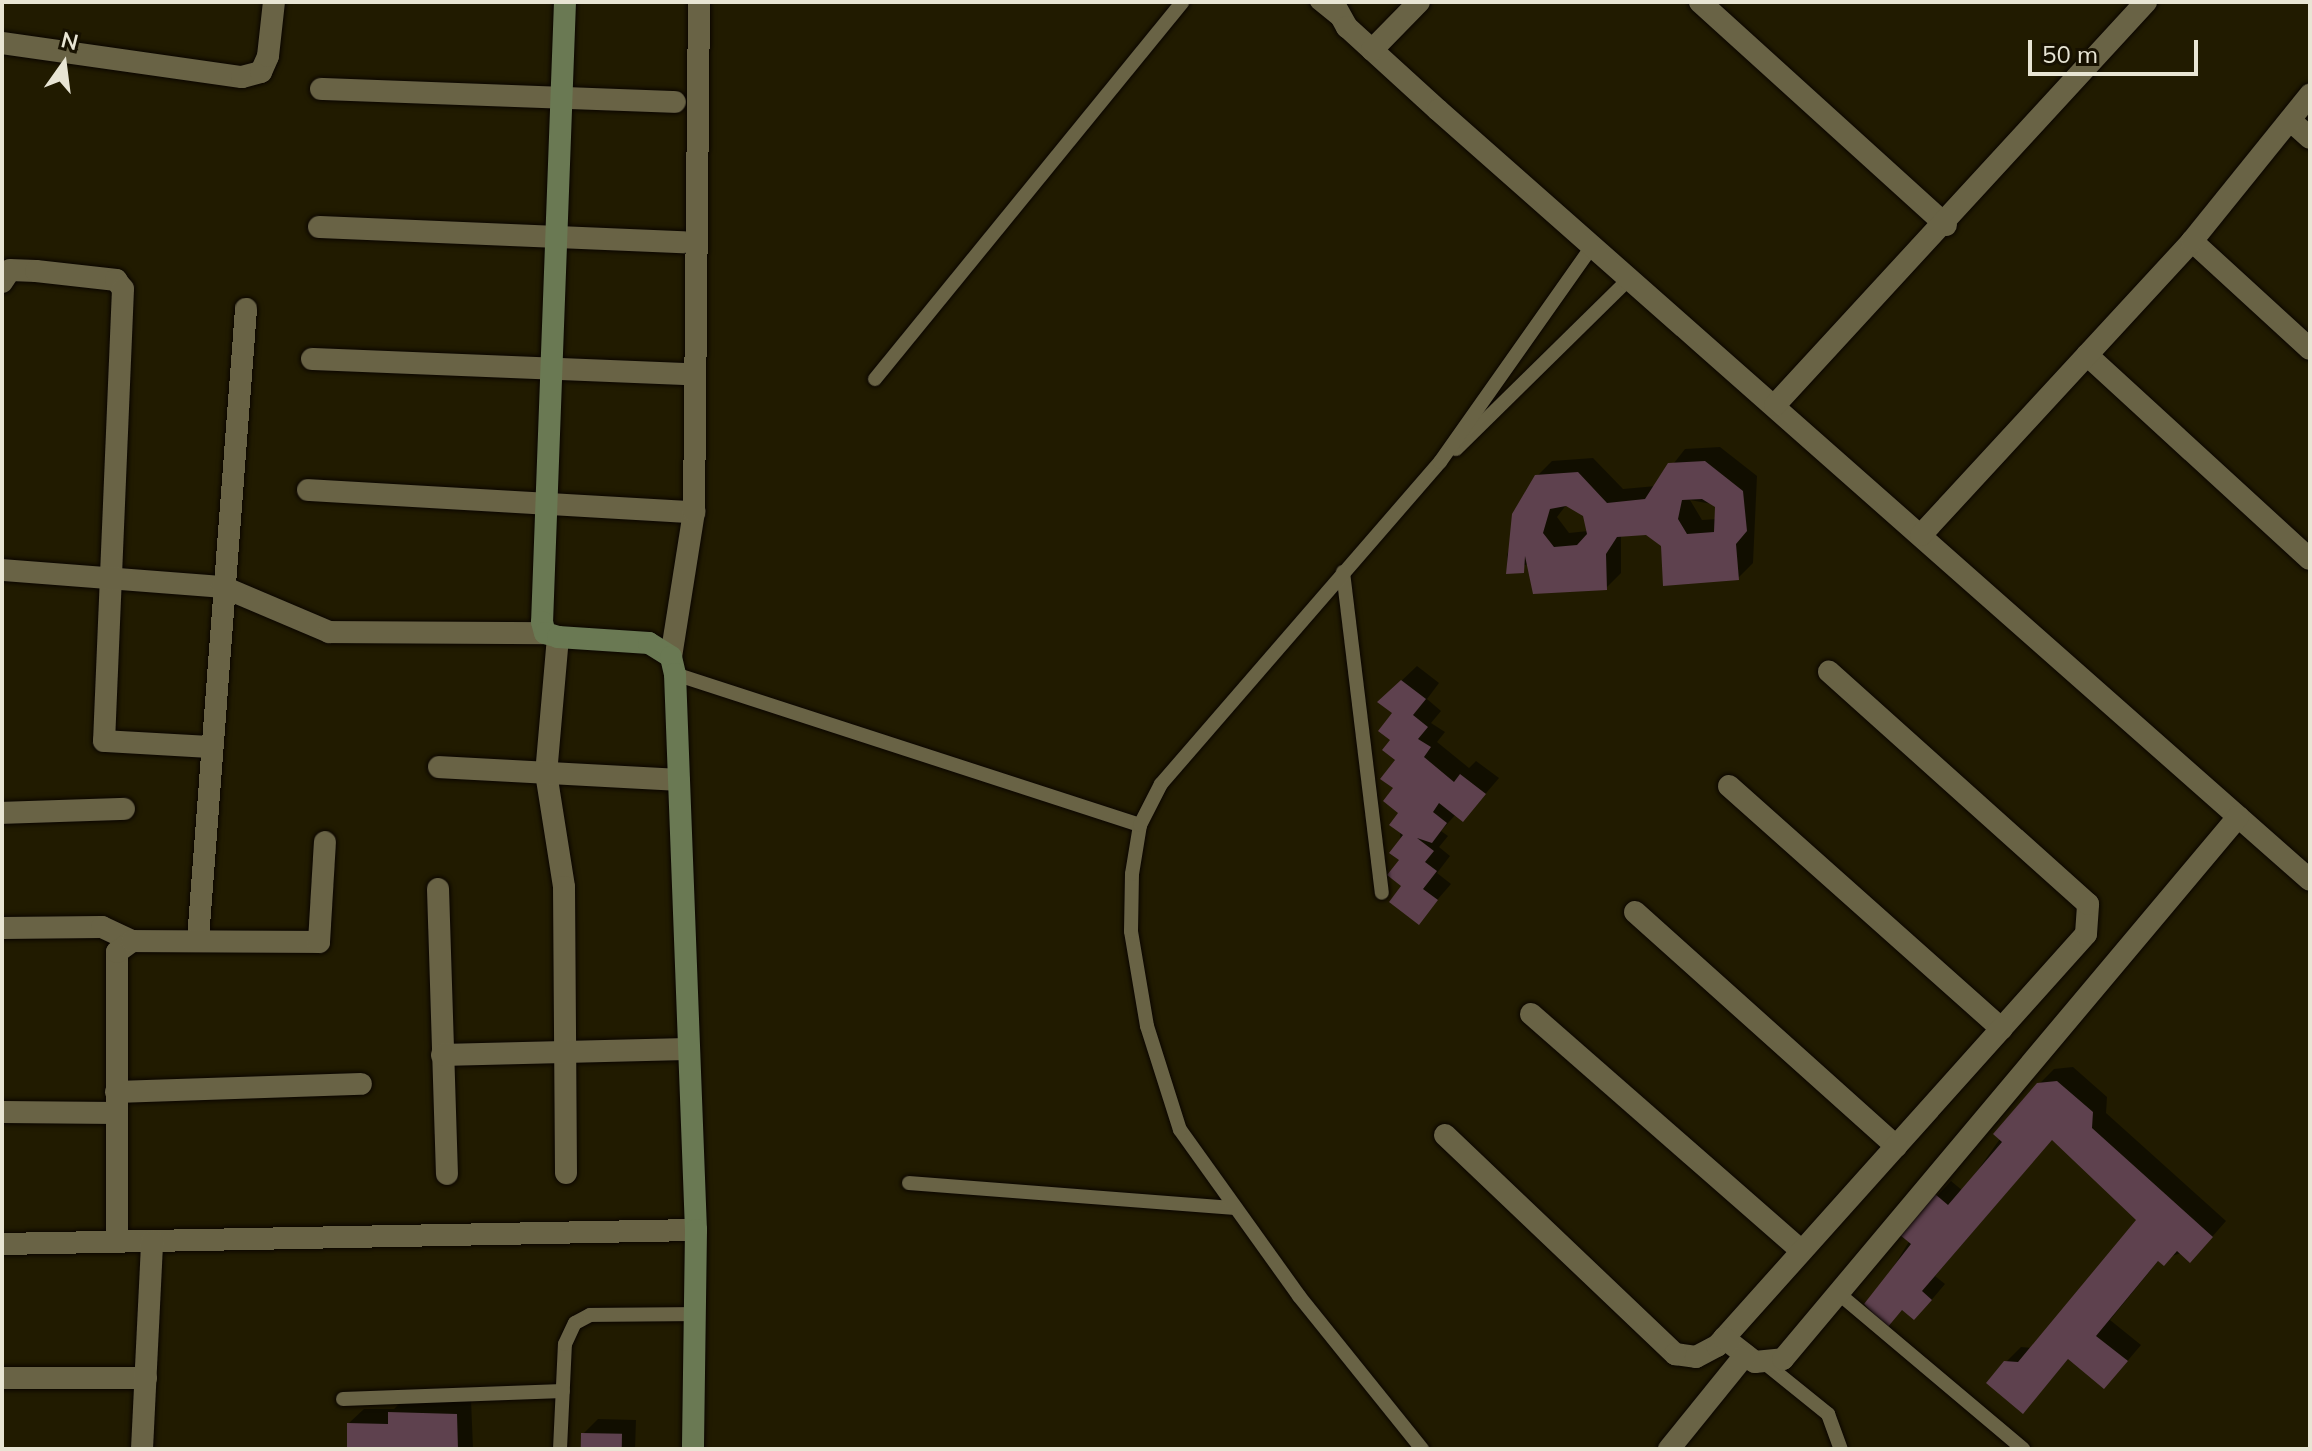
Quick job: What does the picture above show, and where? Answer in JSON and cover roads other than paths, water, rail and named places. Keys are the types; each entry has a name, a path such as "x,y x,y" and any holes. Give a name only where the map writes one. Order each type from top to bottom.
{"main road":[{"path":"565,2 546,503 551,635 649,643 673,666 686,1049 696,1230 693,1449"}],"street":[{"path":"2,43 242,77 261,72 268,56 274,2"},
{"path":"673,666 694,512 692,374 699,2"},
{"path":"1333,2 1347,27 1372,50 2310,880"},
{"path":"1372,50 1419,2"},
{"path":"1700,2 1946,225"},
{"path":"1775,405 1946,225 2146,2"},
{"path":"321,89 675,102"},
{"path":"1921,535 2192,241 2310,95"},
{"path":"2290,120 2310,138"},
{"path":"319,227 684,242"},
{"path":"2192,241 2310,349"},
{"path":"2,282 10,270 36,271 116,280 123,289 104,741 212,747"},
{"path":"198,939 246,309"},
{"path":"2087,355 2310,559"},
{"path":"312,359 692,374"},
{"path":"308,490 694,512"},
{"path":"2,570 223,587 329,632 551,635 546,773 564,887 566,1173"},
{"path":"1445,1135 1675,1354 1696,1357 1724,1338 2086,934 2088,904 1829,672"},
{"path":"439,767 679,780"},
{"path":"1729,786 2002,1029"},
{"path":"2,813 124,809"},
{"path":"1724,1338 1756,1359 1783,1359 2238,817"},
{"path":"2,928 102,927 132,941 319,942 325,842"},
{"path":"438,889 447,1174"},
{"path":"1635,912 1896,1146"},
{"path":"117,1241 114,969 117,952 132,941"},
{"path":"1531,1014 1801,1250"},
{"path":"442,1055 686,1049"},
{"path":"2,1112 361,1084"},
{"path":"2,1244 696,1230"},
{"path":"142,1449 152,1241"},
{"path":"1669,1449 1756,1359"},
{"path":"2,1378 146,1378"}],"lane":[{"path":"875,379 1182,2"},
{"path":"1317,2 1347,27"},
{"path":"1440,462 1594,244"},
{"path":"1422,1449 1235,1208 1180,1130 1147,1026 1131,931 1140,825 1200,733 1440,462 1631,277"},
{"path":"1343,572 1382,893"},
{"path":"673,666 1140,825"},
{"path":"909,1183 1235,1208"},
{"path":"1838,1293 2023,1449"},
{"path":"560,1449 563,1391 575,1323 590,1315 695,1314"},
{"path":"1756,1359 1828,1414 1841,1449"},
{"path":"343,1399 563,1391"}]}
